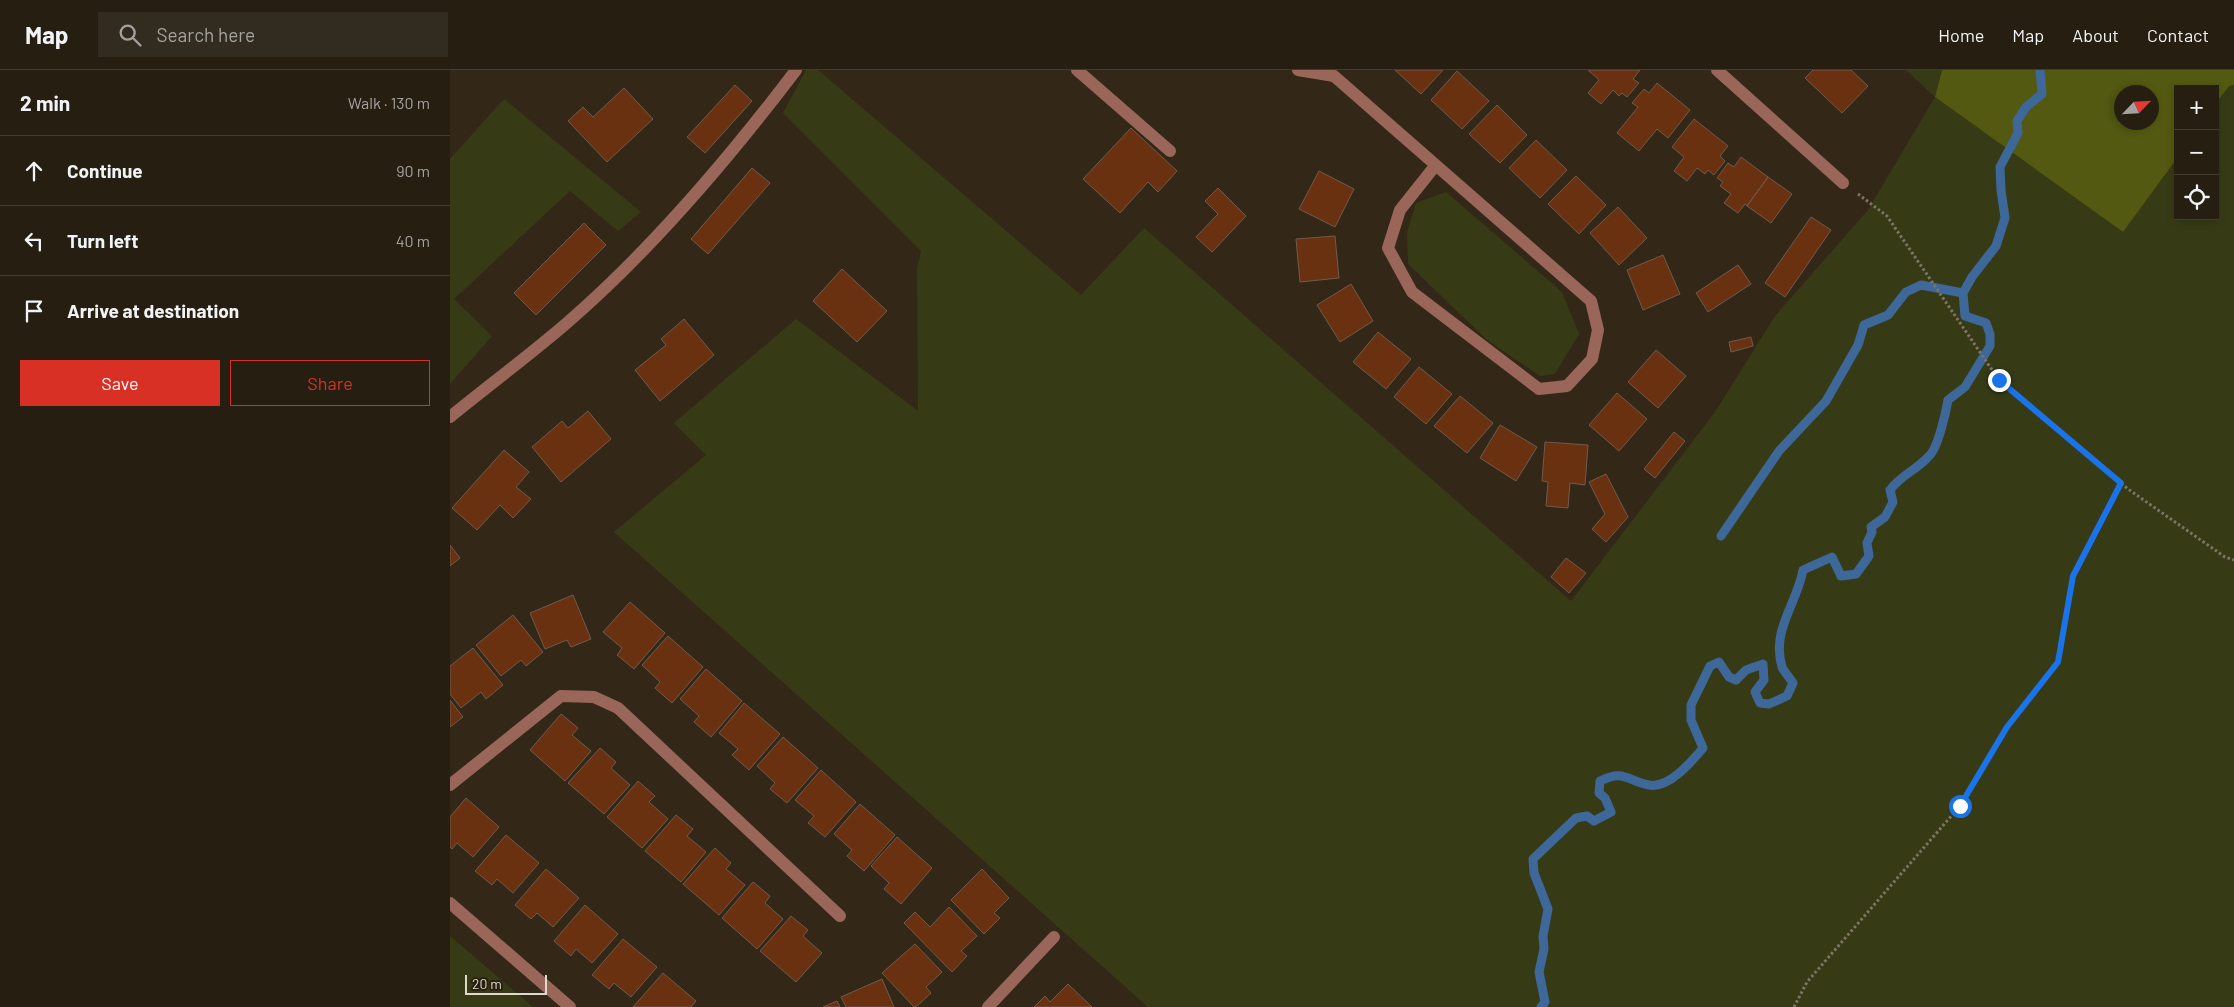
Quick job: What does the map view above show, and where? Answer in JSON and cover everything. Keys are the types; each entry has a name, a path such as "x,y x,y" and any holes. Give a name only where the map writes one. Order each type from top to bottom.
{"street":[{"path":"450,417 568,321 656,238 766,109 796,70"},
{"path":"1077,70 1170,151"},
{"path":"1298,70 1334,76 1591,301 1598,330 1592,359 1567,386 1539,389 1412,292 1388,248 1400,210 1436,166"},
{"path":"1717,70 1844,183"},
{"path":"450,785 561,696 594,697 618,708 840,916"},
{"path":"450,903 570,1007"},
{"path":"988,1007 1054,937"}],"path":[{"path":"1844,183 1887,216 1999,380 2121,483 2225,557 2234,560"},
{"path":"1794,1007 1807,982 1960,806 2007,727 2058,662 2073,576 2121,483"}],"green space":[{"path":"806,70 818,70 1081,295 1144,228 1571,601 1715,412 1775,316 1868,210 1935,97 2123,232 2174,162 2174,220 2219,220 2219,100 2229,86 2234,85 2234,1007 1148,1007 614,532 706,455 674,423 796,319 918,411 917,269 921,251 783,113"},
{"path":"1906,70 1942,70 1935,97"},
{"path":"1942,70 2234,70 2234,85 2229,86 2219,100 2219,85 2174,85 2174,162 2123,232 1935,97"},
{"path":"504,99 641,212 618,231 570,191 454,299 492,336 450,384 450,159"},
{"path":"1446,192 1562,292 1579,334 1555,374 1540,376 1486,339 1408,264 1407,232 1416,203"},
{"path":"450,936 533,1007 450,1007"}],"building":[{"path":"1395,70 1443,70 1421,94"},
{"path":"1588,70 1640,70 1633,79 1639,83 1627,97 1622,93 1619,96 1613,90 1601,104 1588,93 1599,80"},
{"path":"1813,70 1851,70 1868,86 1842,113 1805,78"},
{"path":"1457,71 1489,101 1462,129 1431,100"},
{"path":"1657,83 1690,110 1668,138 1657,129 1639,151 1617,133 1638,107 1632,103 1644,89 1649,93"},
{"path":"735,85 752,101 705,153 687,137"},
{"path":"624,88 653,119 607,162 568,121 583,107 593,117"},
{"path":"1497,105 1527,135 1500,163 1469,134"},
{"path":"1694,119 1728,146 1720,156 1725,161 1714,175 1708,170 1705,174 1697,168 1687,181 1674,171 1684,157 1672,147"},
{"path":"1131,128 1177,171 1158,192 1148,182 1120,213 1083,179"},
{"path":"1536,140 1567,170 1540,198 1509,168"},
{"path":"1741,157 1768,177 1747,206 1745,204 1738,213 1724,203 1731,194 1720,186 1723,182 1717,178 1728,163 1734,167"},
{"path":"752,168 770,183 708,254 691,239"},
{"path":"1319,171 1354,189 1335,227 1299,209"},
{"path":"1576,176 1606,205 1579,234 1548,204"},
{"path":"1768,177 1792,194 1771,223 1747,206"},
{"path":"1218,188 1246,216 1212,252 1196,237 1218,214 1205,201"},
{"path":"1618,207 1647,238 1619,265 1590,233"},
{"path":"1811,217 1831,230 1785,297 1765,283"},
{"path":"584,223 606,245 536,315 514,293"},
{"path":"1335,236 1339,278 1300,282 1296,239"},
{"path":"1663,255 1680,294 1643,310 1627,270"},
{"path":"1738,265 1751,284 1708,312 1696,293"},
{"path":"842,269 887,311 857,342 813,301"},
{"path":"1351,284 1373,321 1340,342 1317,305"},
{"path":"684,319 714,355 660,401 635,370 666,345 661,339"},
{"path":"1378,332 1411,359 1386,389 1353,362"},
{"path":"1751,337 1753,346 1731,352 1729,342"},
{"path":"1656,350 1686,376 1658,408 1628,382"},
{"path":"1419,367 1452,394 1426,424 1394,397"},
{"path":"1617,393 1647,419 1619,451 1589,425"},
{"path":"1460,396 1493,423 1467,453 1434,426"},
{"path":"588,411 611,439 561,482 532,447 562,421 568,428"},
{"path":"1500,425 1537,447 1516,481 1480,458"},
{"path":"1674,432 1685,441 1655,478 1644,469"},
{"path":"1545,442 1588,445 1585,485 1570,483 1568,508 1546,506 1548,482 1542,481"},
{"path":"504,450 529,472 516,487 531,499 513,518 500,505 477,530 452,508"},
{"path":"1606,474 1628,517 1606,542 1592,529 1605,514 1589,482"},
{"path":"450,545 460,558 450,566"},
{"path":"1566,558 1586,573 1569,593 1551,577"},
{"path":"573,595 591,639 571,647 567,640 545,649 530,613"},
{"path":"630,602 665,633 634,669 617,655 622,648 603,632"},
{"path":"513,615 543,652 526,666 521,660 501,676 476,645"},
{"path":"668,636 703,667 672,703 655,688 660,682 642,665"},
{"path":"473,648 503,685 486,699 481,692 461,708 450,694 450,666"},
{"path":"706,669 742,701 711,737 694,722 699,716 680,699"},
{"path":"450,700 463,717 450,727"},
{"path":"744,703 780,734 749,770 732,755 738,749 719,733"},
{"path":"561,714 578,728 572,735 591,751 565,781 530,750"},
{"path":"783,737 818,768 787,803 770,789 775,783 757,766"},
{"path":"600,748 616,762 611,768 630,785 604,814 568,783"},
{"path":"821,770 856,802 825,837 808,823 814,816 795,800"},
{"path":"638,781 655,796 649,802 668,819 642,848 607,817"},
{"path":"466,798 499,827 473,857 457,843 452,849 450,847 450,817"},
{"path":"860,804 895,835 864,871 847,856 852,850 834,834"},
{"path":"676,815 693,829 687,836 706,852 681,882 645,851"},
{"path":"506,835 539,863 513,893 497,879 492,885 475,871"},
{"path":"897,837 932,868 901,904 884,889 889,883 871,866"},
{"path":"715,848 731,863 726,869 745,885 719,915 683,884"},
{"path":"546,869 579,898 553,927 537,913 531,919 515,905"},
{"path":"982,869 1009,898 994,913 1000,918 984,934 951,900"},
{"path":"753,882 770,896 765,903 783,919 757,949 722,918"},
{"path":"585,905 618,934 592,963 576,949 571,956 554,941"},
{"path":"949,907 977,936 961,951 967,956 952,972 904,923 915,912 930,927"},
{"path":"791,916 808,930 803,936 822,953 796,982 760,951"},
{"path":"623,939 657,967 631,997 614,983 609,989 592,975"},
{"path":"915,944 942,972 926,987 931,993 914,1007 882,973"},
{"path":"663,973 696,1001 691,1007 633,1007"},
{"path":"882,979 894,1007 846,1007 841,997"},
{"path":"1068,984 1092,1007 1034,1007 1045,996 1050,1002"},
{"path":"837,1001 840,1007 823,1007"}],"waterway":[{"path":"1541,1007 1545,1002 1539,972 1544,949 1543,936 1548,909 1534,873 1533,859 1576,818 1587,816 1594,821 1611,812 1605,798 1599,793 1600,781 1621,776 1649,785 1657,785 1672,778 1693,760 1703,748 1691,720 1691,705 1710,666 1719,662 1729,677 1736,680 1746,670 1763,664 1764,680 1755,692 1760,703 1769,704 1787,696 1793,683 1782,667 1779,654 1780,641 1782,629 1803,570 1832,557 1841,576 1856,574 1869,556 1867,543 1872,532 1871,527 1885,517 1893,502 1890,490 1932,452 1941,430 1948,400 1965,387 1990,346 1990,334 1986,323 1965,316 1963,293 1972,277 1996,246 2005,218 2000,167 2018,133 2017,121 2026,107 2042,94 2040,70"},
{"path":"1721,536 1779,451 1826,401 1858,345 1864,325 1888,315 1906,292 1921,285 1963,293"}],"route":[{"path":"1960,806 2007,727 2058,662 2073,576 2121,483 1999,380"}]}
